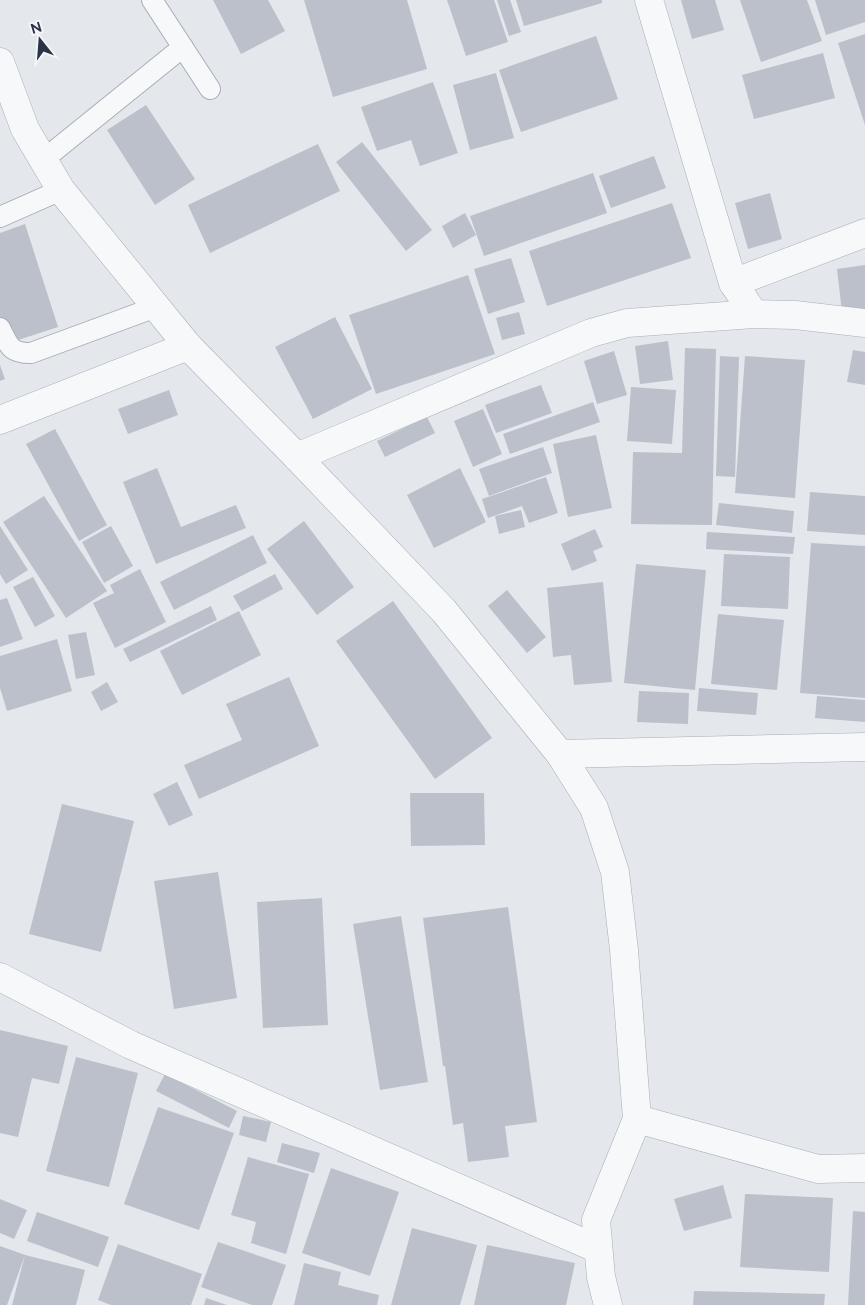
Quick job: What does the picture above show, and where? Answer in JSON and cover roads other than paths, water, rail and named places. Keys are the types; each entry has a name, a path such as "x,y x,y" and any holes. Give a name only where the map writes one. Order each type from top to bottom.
{"street":[{"path":"649,0 733,282 754,314"},
{"path":"0,62 25,129 60,190 188,346 444,611 560,754 594,808 615,872 637,1119 596,1220 601,1277 608,1305"},
{"path":"733,282 865,233"},
{"path":"297,457 591,334 627,323 754,314 795,315 865,323"},
{"path":"0,420 188,346"},
{"path":"560,754 865,747"},
{"path":"0,977 131,1045 598,1249"},
{"path":"637,1119 818,1170 865,1168"}],"lane":[{"path":"152,0 210,89"},
{"path":"43,160 183,47"},
{"path":"0,217 60,190"},
{"path":"0,328 9,346 18,353 31,354 156,307"}]}
